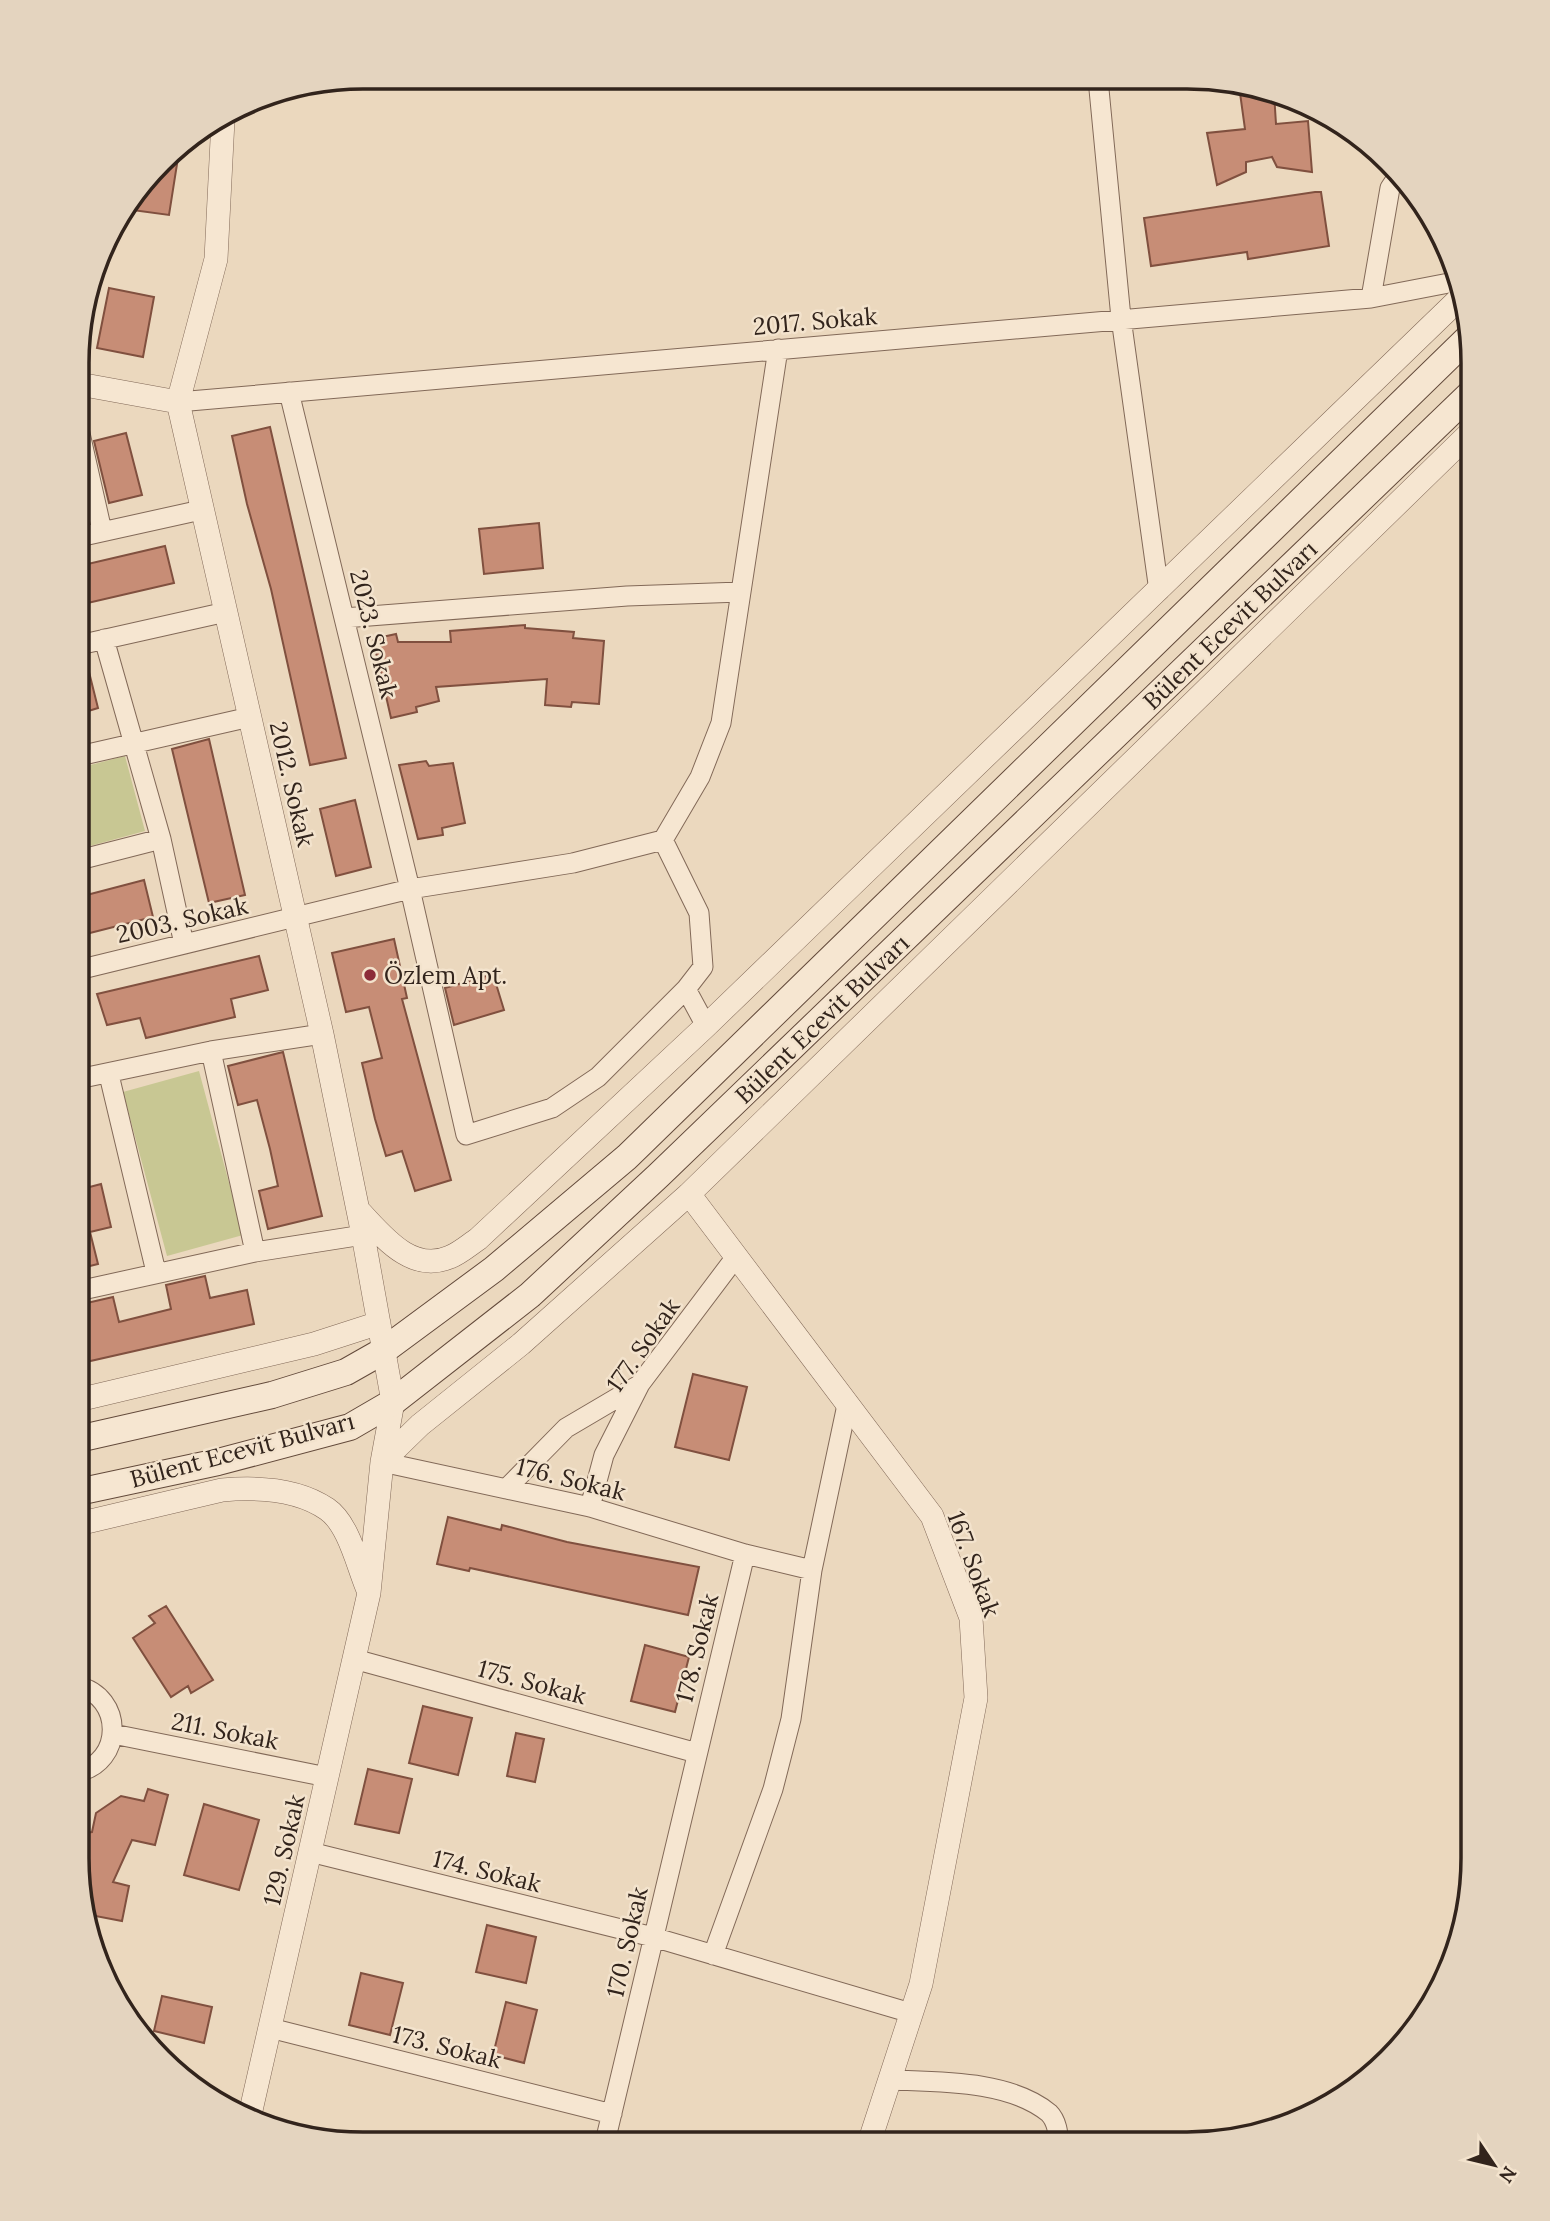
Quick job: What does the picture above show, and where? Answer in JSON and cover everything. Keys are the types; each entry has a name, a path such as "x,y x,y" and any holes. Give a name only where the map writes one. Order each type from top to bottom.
{"main road":[{"name":"Bülent Ecevit Bulvarı","path":"89,1437 272,1395 346,1373 383,1352 494,1269 627,1157 1460,346"},
{"name":"Bülent Ecevit Bulvarı","path":"89,1490 218,1462 350,1427 393,1402 530,1295 659,1175 1461,403"}],"street":[{"path":"1099,89 1121,318 1159,591"},
{"name":"2012. Sokak","path":"223,128 216,258 178,402 322,1034 363,1235 393,1402 382,1462 369,1593"},
{"path":"1371,298 1390,188 1393,183"},
{"name":"2017. Sokak","path":"178,402 1371,298 1448,283"},
{"path":"358,1210 392,1247 407,1256 430,1261 450,1258 478,1239 706,1026 1454,304"},
{"path":"706,1026 686,989 703,967 703,929 691,892 663,840 700,777 721,723 778,349"},
{"path":"89,386 178,402"},
{"name":"2023. Sokak","path":"289,392 410,889 466,1135 552,1108 598,1077 686,989"},
{"path":"382,1462 420,1424 521,1344 689,1194 1461,442"},
{"path":"89,473 102,531"},
{"path":"89,534 201,510"},
{"path":"344,618 627,596 741,592"},
{"path":"89,643 226,612"},
{"path":"104,639 161,839 184,944"},
{"path":"89,753 250,717"},
{"path":"89,857 161,839"},
{"name":"2003. Sokak","path":"89,967 297,919 410,889 573,863 663,840"},
{"path":"89,1077 211,1051 322,1034"},
{"path":"211,1051 255,1252"},
{"path":"109,1074 156,1272"},
{"name":"167. Sokak","path":"689,1194 932,1516 971,1618 976,1698 921,1984 873,2132"},
{"path":"89,1288 255,1252 363,1235"},
{"name":"177. Sokak","path":"590,1507 604,1455 640,1384 735,1258"},
{"path":"89,1397 314,1344 379,1323"},
{"path":"506,1489 566,1429 640,1384"},
{"path":"713,1955 773,1789 791,1719 812,1570 847,1405"},
{"path":"218,1462 222,1490"},
{"name":"176. Sokak","path":"382,1462 590,1507 745,1554 812,1570"},
{"path":"89,1521 222,1490 245,1488 286,1493 328,1509 342,1528 369,1593"},
{"name":"178. Sokak","path":"696,1753 745,1554"},
{"name":"129. Sokak","path":"252,2108 369,1593"},
{"name":"175. Sokak","path":"354,1658 696,1753"},
{"path":"89,1690 106,1705 113,1724 113,1734 99,1761 89,1766"},
{"name":"211. Sokak","path":"113,1734 327,1776"},
{"name":"170. Sokak","path":"608,2132 696,1753"},
{"name":"174. Sokak","path":"310,1852 653,1937 911,2013"},
{"name":"173. Sokak","path":"270,2028 612,2114"},
{"path":"890,2080 975,2084 1023,2099 1050,2114 1058,2132"}],"shaded area":[{"path":"125,756 145,831 89,846 89,765"},
{"path":"199,1071 243,1235 167,1256 123,1092"}],"building":[{"path":"1240,95 1275,104 1276,124 1308,121 1312,172 1277,167 1272,157 1246,162 1246,172 1217,185 1207,133 1245,129"},
{"path":"177,163 169,215 135,210"},
{"path":"1321,192 1329,246 1248,259 1247,252 1151,266 1144,218"},
{"path":"109,288 154,297 143,357 97,348"},
{"path":"270,427 346,758 310,765 271,589 247,504 232,436"},
{"path":"126,433 142,495 109,503 94,441"},
{"path":"539,523 543,568 484,574 479,529"},
{"path":"165,546 174,583 89,603 89,564"},
{"path":"525,625 525,628 574,632 573,638 604,641 599,704 572,702 571,707 545,705 547,679 436,687 439,701 416,707 417,712 391,718 373,639 396,634 398,642 451,642 450,631"},
{"path":"89,672 98,708 89,711"},
{"path":"209,739 245,895 209,903 172,749"},
{"path":"426,761 429,766 453,763 465,823 442,828 443,835 418,839 399,765"},
{"path":"355,800 371,867 336,876 320,809"},
{"path":"144,880 153,917 89,933 89,894"},
{"path":"394,939 407,998 402,999 451,1180 415,1191 402,1151 386,1156 375,1119 362,1063 382,1058 369,1007 346,1012 332,953"},
{"path":"259,956 268,990 231,999 235,1017 146,1038 140,1018 107,1025 97,994"},
{"path":"493,974 504,1010 454,1025 445,988"},
{"path":"283,1052 322,1216 268,1229 259,1191 278,1186 270,1149 257,1100 238,1105 228,1066"},
{"path":"101,1184 111,1227 90,1232 98,1264 89,1266 89,1187"},
{"path":"205,1276 210,1298 247,1290 254,1324 89,1361 89,1302 113,1297 119,1322 171,1309 166,1285"},
{"path":"693,1374 747,1387 729,1460 675,1447"},
{"path":"448,1517 501,1530 502,1525 567,1542 699,1567 688,1615 470,1568 469,1571 437,1564"},
{"path":"166,1606 213,1680 191,1693 188,1686 171,1697 133,1638 155,1623 149,1616"},
{"path":"645,1645 689,1657 675,1712 631,1701"},
{"path":"423,1706 472,1718 458,1775 409,1763"},
{"path":"516,1733 544,1739 535,1782 507,1776"},
{"path":"368,1769 412,1779 399,1833 355,1824"},
{"path":"148,1789 168,1795 155,1845 132,1840 113,1882 129,1886 122,1921 96,1916 89,1857 89,1832 92,1832 96,1813 121,1796 144,1801"},
{"path":"204,1804 259,1820 239,1890 184,1875"},
{"path":"487,1925 536,1937 526,1983 476,1972"},
{"path":"361,1973 403,1983 390,2035 349,2025"},
{"path":"162,1996 212,2007 204,2043 154,2031"},
{"path":"506,2002 537,2010 524,2063 493,2055"}],"place":[{"name":"Özlem Apt.","path":"370,975"}]}
